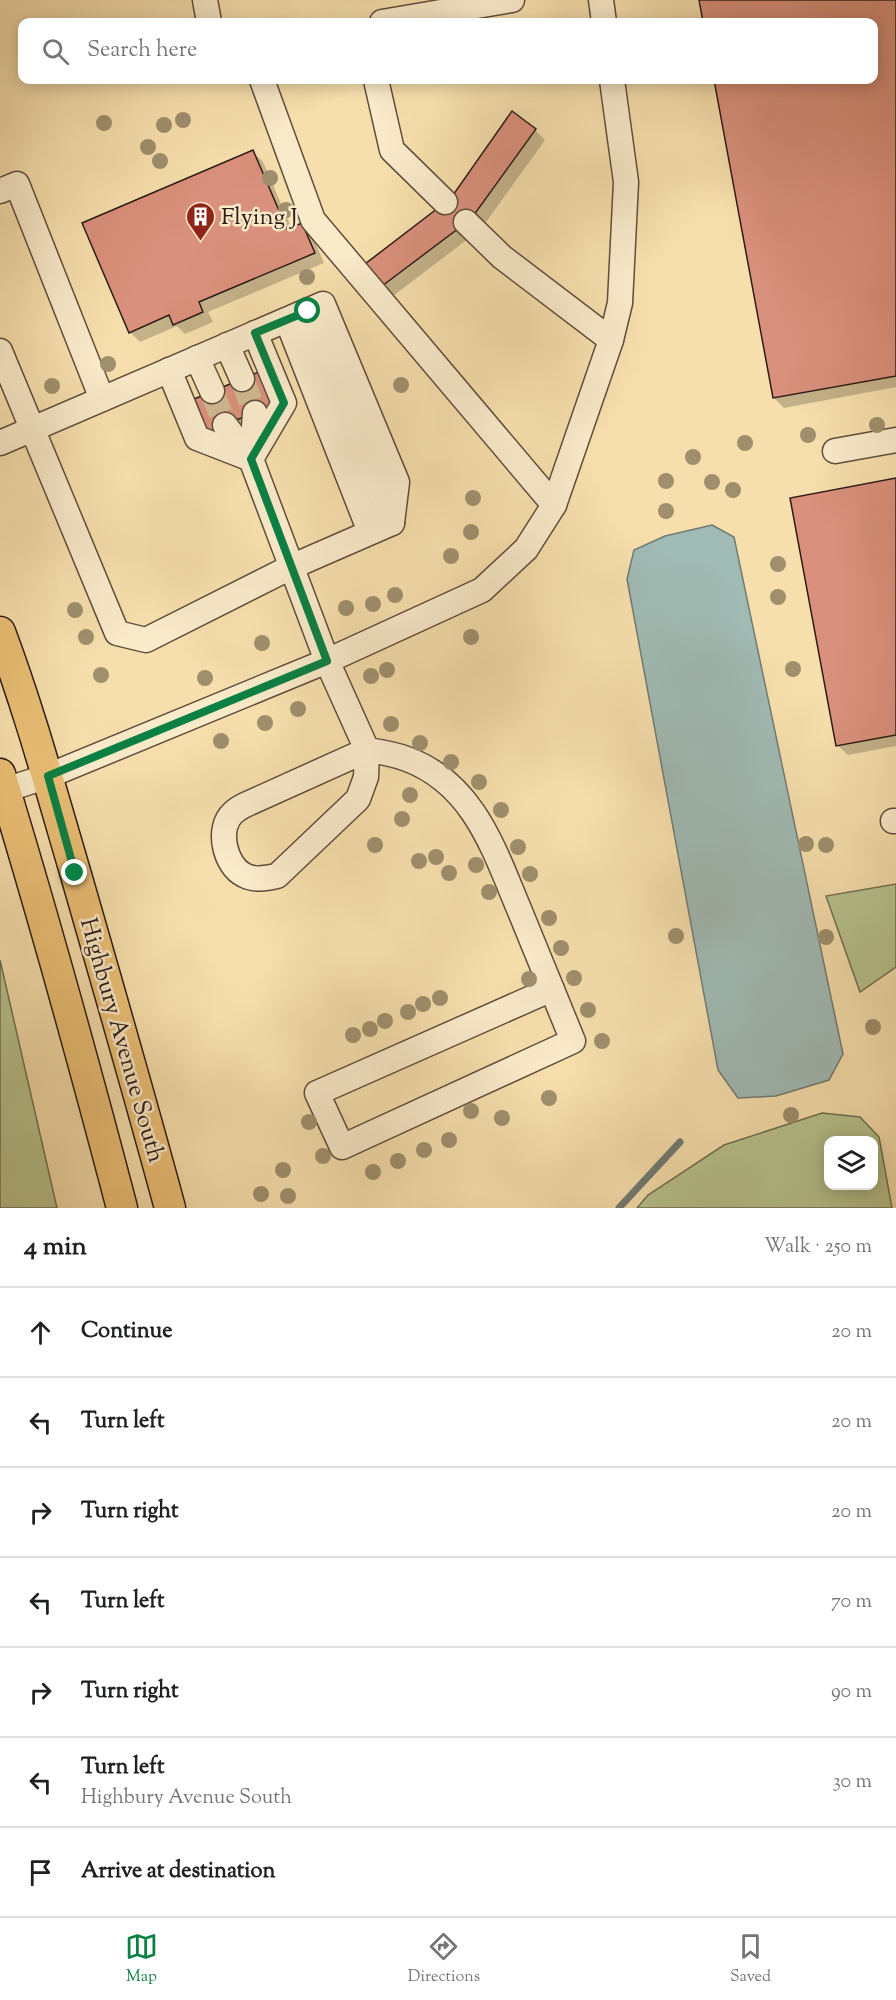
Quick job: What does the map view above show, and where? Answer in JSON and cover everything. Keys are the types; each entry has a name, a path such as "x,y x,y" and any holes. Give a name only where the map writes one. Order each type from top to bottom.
{"main road":[{"name":"Highbury Avenue South","path":"0,632 19,682 48,776 170,1208"},
{"name":"Highbury Avenue South","path":"2,782 94,1101 122,1208"}],"lane":[{"path":"205,0 208,18"},
{"path":"406,18 512,0"},
{"path":"601,0 603,18"},
{"path":"263,84 313,219 554,505"},
{"path":"377,84 392,150 445,202"},
{"path":"2,782 48,776 327,661 482,590 526,549 554,505 611,340 620,303 626,182 613,84"},
{"path":"0,191 17,184 102,399"},
{"path":"466,222 502,257 611,340"},
{"path":"0,443 306,312"},
{"path":"306,312 381,528"},
{"path":"0,351 117,633 146,640 291,567 381,528 397,482 306,312"},
{"path":"251,459 284,403 255,333"},
{"path":"227,345 242,379"},
{"path":"197,358 212,392"},
{"path":"169,370 197,438 251,459"},
{"path":"251,459 255,413"},
{"path":"225,425 251,459 327,661 367,750 366,777 357,800 277,876 259,879 243,875 231,864 225,847 225,829 231,813 367,750 409,760 431,772 455,791 473,810 488,835 552,989 573,1041 342,1148 317,1093 552,989"},
{"path":"835,451 896,440"}],"green space":[{"path":"896,884 896,967 860,992 826,896"},
{"path":"0,960 57,1208 0,1208"},
{"path":"822,1113 860,1117 879,1137 892,1208 637,1208 648,1195 724,1145"}],"water":[{"path":"712,525 734,537 843,1054 829,1080 776,1096 738,1098 718,1070 627,579 634,550 665,536"}],"building":[{"path":"699,0 896,0 896,376 773,398 715,84 878,84 878,18 702,18"},
{"path":"512,111 536,129 471,219 382,286 365,264 451,198"},
{"name":"Flying J","path":"253,150 287,229 302,223 315,253 199,302 203,312 173,325 169,315 129,333 82,223"},
{"path":"266,369 280,402 200,435 187,402"},
{"path":"896,478 896,735 836,746 790,498"}],"waterway":[{"path":"619,1208 680,1142"}],"tunnel":[{"path":"242,379 255,413"},
{"path":"212,391 225,425"}],"place":[{"name":"Flying J","path":"200,242"}],"route":[{"path":"75,873 48,776 327,661 251,459 284,403 255,333 308,311"}]}
